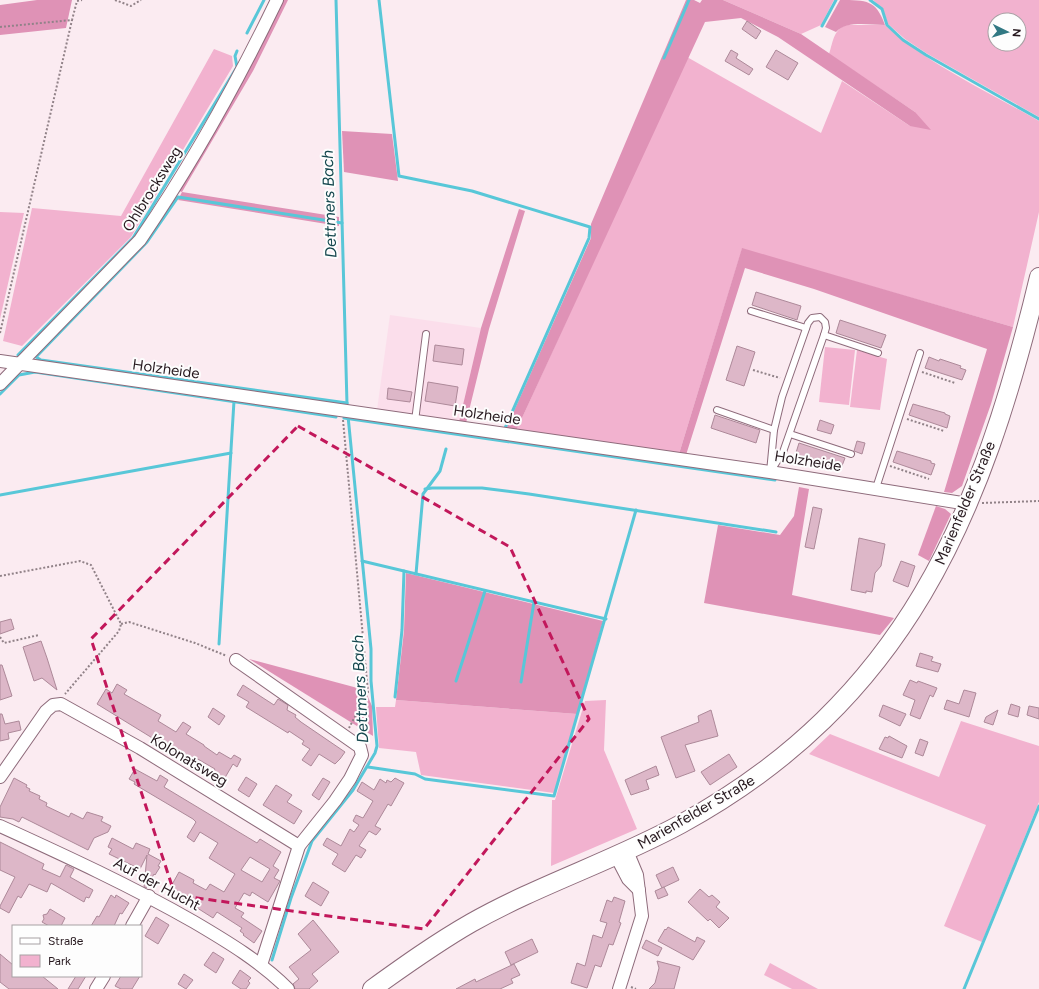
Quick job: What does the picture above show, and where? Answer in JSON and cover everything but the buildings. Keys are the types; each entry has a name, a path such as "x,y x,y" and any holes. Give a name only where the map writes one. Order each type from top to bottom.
{"main road":[{"name":"Marienfelder Straße","path":"372,989 424,951 472,923 532,893 621,853 686,821 720,801 756,778 798,745 834,711 874,666 913,610 934,576 968,504 1003,407 1029,318 1039,277"}],"street":[{"name":"Ohlbrocksweg","path":"0,384 140,240 156,216 245,67 278,0"},
{"name":"Holzheide","path":"0,361 770,472 968,504"},
{"path":"236,660 360,747 362,755 350,779 336,801 299,846 261,965"},
{"path":"0,777 46,711 53,705 61,704"},
{"name":"Kolonatsweg","path":"61,704 140,748 299,846"},
{"name":"Auf der Hucht","path":"0,826 149,896 212,933 270,970 288,989"},
{"path":"621,853 628,879 639,890 642,916 624,988"},
{"path":"133,925 149,896"},
{"path":"96,989 103,977"}],"lane":[{"path":"750,311 806,328"},
{"path":"820,317 825,322 826,328 824,335 783,452 770,472 774,430 788,381 806,328 812,318 820,317"},
{"path":"416,421 426,334"},
{"path":"824,335 878,353"},
{"path":"876,488 920,354"},
{"path":"717,410 774,430"},
{"path":"790,434 851,454"}],"path":[{"path":"0,333 72,20 77,1 82,0"},
{"path":"115,0 131,6 141,0"},
{"path":"0,27 72,20"},
{"path":"753,370 788,381"},
{"path":"915,370 955,383"},
{"path":"342,410 368,692 356,718 344,735"},
{"path":"899,417 944,431"},
{"path":"884,464 929,479"},
{"path":"968,504 1039,501"},
{"path":"0,576 80,561 87,562 91,564 121,624 119,631 61,699 61,704"},
{"path":"121,624 129,622 195,643 236,660"},
{"path":"0,637 4,643 39,635"},
{"path":"624,988 636,989"}],"highlighted area":[{"path":"298,426 510,547 589,719 424,929 175,895 91,639"}],"shaded area":[{"path":"37,0 72,0 66,28 0,35 0,5"},
{"path":"282,0 288,0 253,71 182,192 176,190"},
{"path":"686,0 694,0 700,3 702,0 723,0 801,34 915,112 931,130 910,126 778,37 741,18 705,22 516,431 506,429 591,238 591,224"},
{"path":"840,0 857,0 869,3 878,11 885,25 852,25 841,28 836,32 825,27"},
{"path":"342,131 392,134 398,181 344,172"},
{"path":"182,192 339,217 339,226 178,200"},
{"path":"519,209 525,211 489,329 466,423 459,422 481,328"},
{"path":"742,248 1013,327 991,404 962,486 952,493 944,492 987,349 814,289 745,268 686,455 679,454"},
{"path":"390,315 481,328 459,422 377,410"},
{"path":"799,487 809,489 792,595 894,618 880,635 704,603 718,525 780,535 794,516"},
{"path":"936,506 945,509 951,514 929,561 918,555"},
{"path":"406,573 603,621 577,714 396,700 404,631"},
{"path":"249,659 365,690 372,706 373,736"}],"green space":[{"path":"723,0 834,0 821,25 801,34"},
{"path":"873,0 1039,0 1039,117 926,53 905,39 888,24 883,9"},
{"path":"885,25 920,53 939,65 1039,121 1039,212 1013,327 742,249 679,454 516,431 687,57 821,133 842,81 910,126 915,112 829,54 837,32 843,26"},
{"path":"214,49 232,56 233,66 131,237 22,346 3,341 32,208 121,216"},
{"path":"0,212 24,213 0,319"},
{"path":"825,347 855,350 849,405 819,402"},
{"path":"857,350 887,359 880,410 850,407"},
{"path":"396,700 577,714 554,793 421,775 416,752 379,748 376,707 395,707"},
{"path":"606,700 604,750 637,829 551,866 552,800 555,800 585,701"},
{"path":"961,721 1039,746 1039,802 982,942 944,926 986,825 809,754 830,734 939,777"},
{"path":"770,963 818,989 792,989 764,975"}],"waterway":[{"path":"247,33 264,0"},
{"name":"Dettmers Bach","path":"336,0 347,404"},
{"path":"379,0 399,176 472,191 590,227 589,238 505,428"},
{"path":"664,58 689,0"},
{"path":"822,26 836,0"},
{"path":"870,0 882,9 887,25 903,40 926,55 1039,119"},
{"path":"18,355 133,238 237,67 235,56 237,51"},
{"path":"342,223 178,197 147,242 36,357 41,360 347,403"},
{"path":"0,394 19,375 35,372 336,417"},
{"path":"219,644 234,401"},
{"name":"Dettmers Bach","path":"272,960 291,898 312,841 353,790 375,753 377,746 371,681 371,649 348,416"},
{"path":"344,418 775,480"},
{"path":"416,574 423,494 440,471 446,449"},
{"path":"0,495 231,453"},
{"path":"425,489 482,488 776,532"},
{"path":"368,767 415,774 425,779 554,796 636,510"},
{"path":"362,561 606,619"},
{"path":"395,697 402,630 404,571"},
{"path":"456,681 485,591"},
{"path":"521,682 534,602"},
{"path":"964,989 1039,806"}]}
